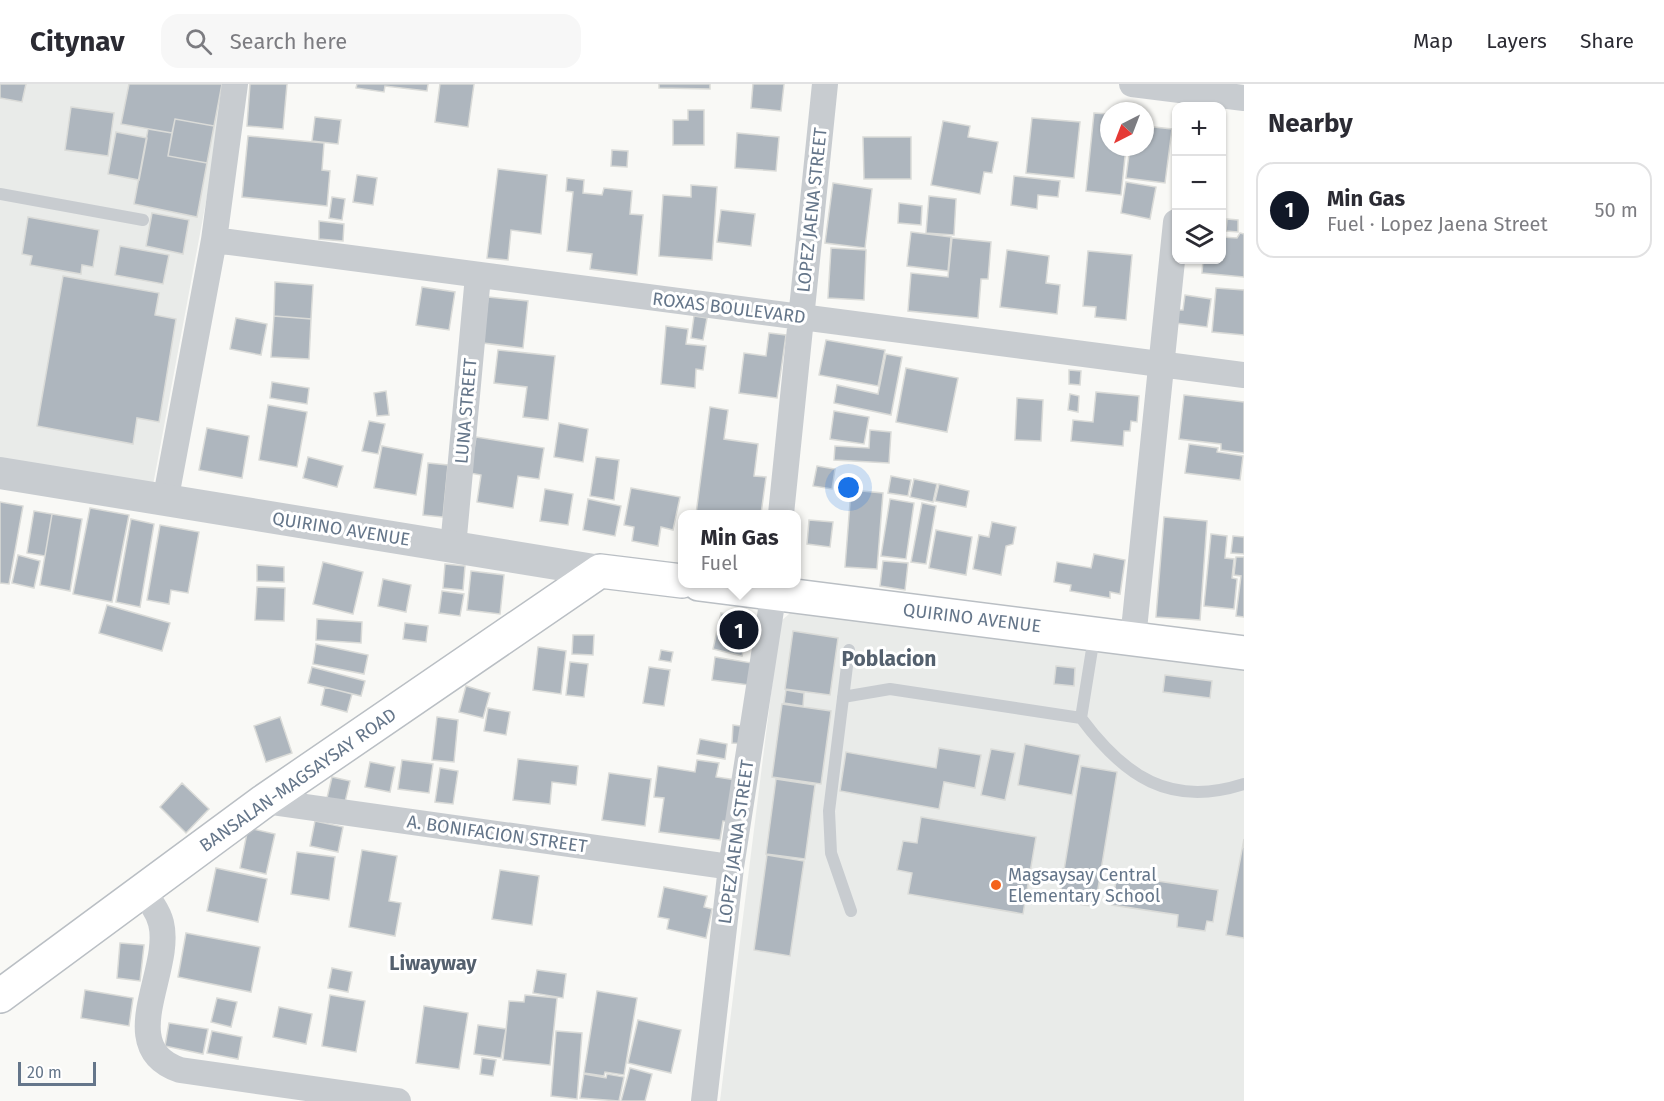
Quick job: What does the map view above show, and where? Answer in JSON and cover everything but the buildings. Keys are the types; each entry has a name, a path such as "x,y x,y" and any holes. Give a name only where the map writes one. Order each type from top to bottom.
{"main road":[{"name":"QUIRINO AVENUE","path":"600,571 678,581"},
{"name":"BANSALAN-MAGSAYSAY ROAD","path":"0,996 264,801 600,571"},
{"name":"QUIRINO AVENUE","path":"774,588 1244,653"}],"street":[{"path":"165,502 214,240 235,84"},
{"name":"LOPEZ JAENA STREET","path":"781,510 825,84"},
{"path":"1132,84 1244,98"},
{"name":"ROXAS BOULEVARD","path":"214,240 1244,375"},
{"path":"1133,639 1172,264"},
{"name":"LUNA STREET","path":"453,547 478,276"},
{"name":"QUIRINO AVENUE","path":"0,473 165,502 600,571"},
{"name":"LOPEZ JAENA STREET","path":"704,1101 731,867 774,588"},
{"name":"A. BONIFACION STREET","path":"264,801 731,867"},
{"path":"142,891 154,907 161,925 161,946 147,1029 150,1046 166,1065 180,1070 398,1101"}],"lane":[{"path":"0,194 143,220"},
{"path":"1081,718 1095,634"},
{"path":"849,650 830,792 829,829 836,873 851,911"},
{"path":"843,697 890,689 1081,718 1123,766 1157,785 1201,791 1224,790 1244,784"}],"shaded area":[{"path":"0,84 228,84 153,485 0,459"},
{"name":"Magsaysay Central Elementary School","path":"798,606 1244,669 1244,1101 720,1101 780,622"}],"place":[{"name":"Min Gas","path":"739,630"},
{"name":"Magsaysay Central Elementary School","path":"996,885"}],"district":[{"name":"Poblacion","path":"889,659"},
{"name":"Liwayway","path":"433,963"}]}
